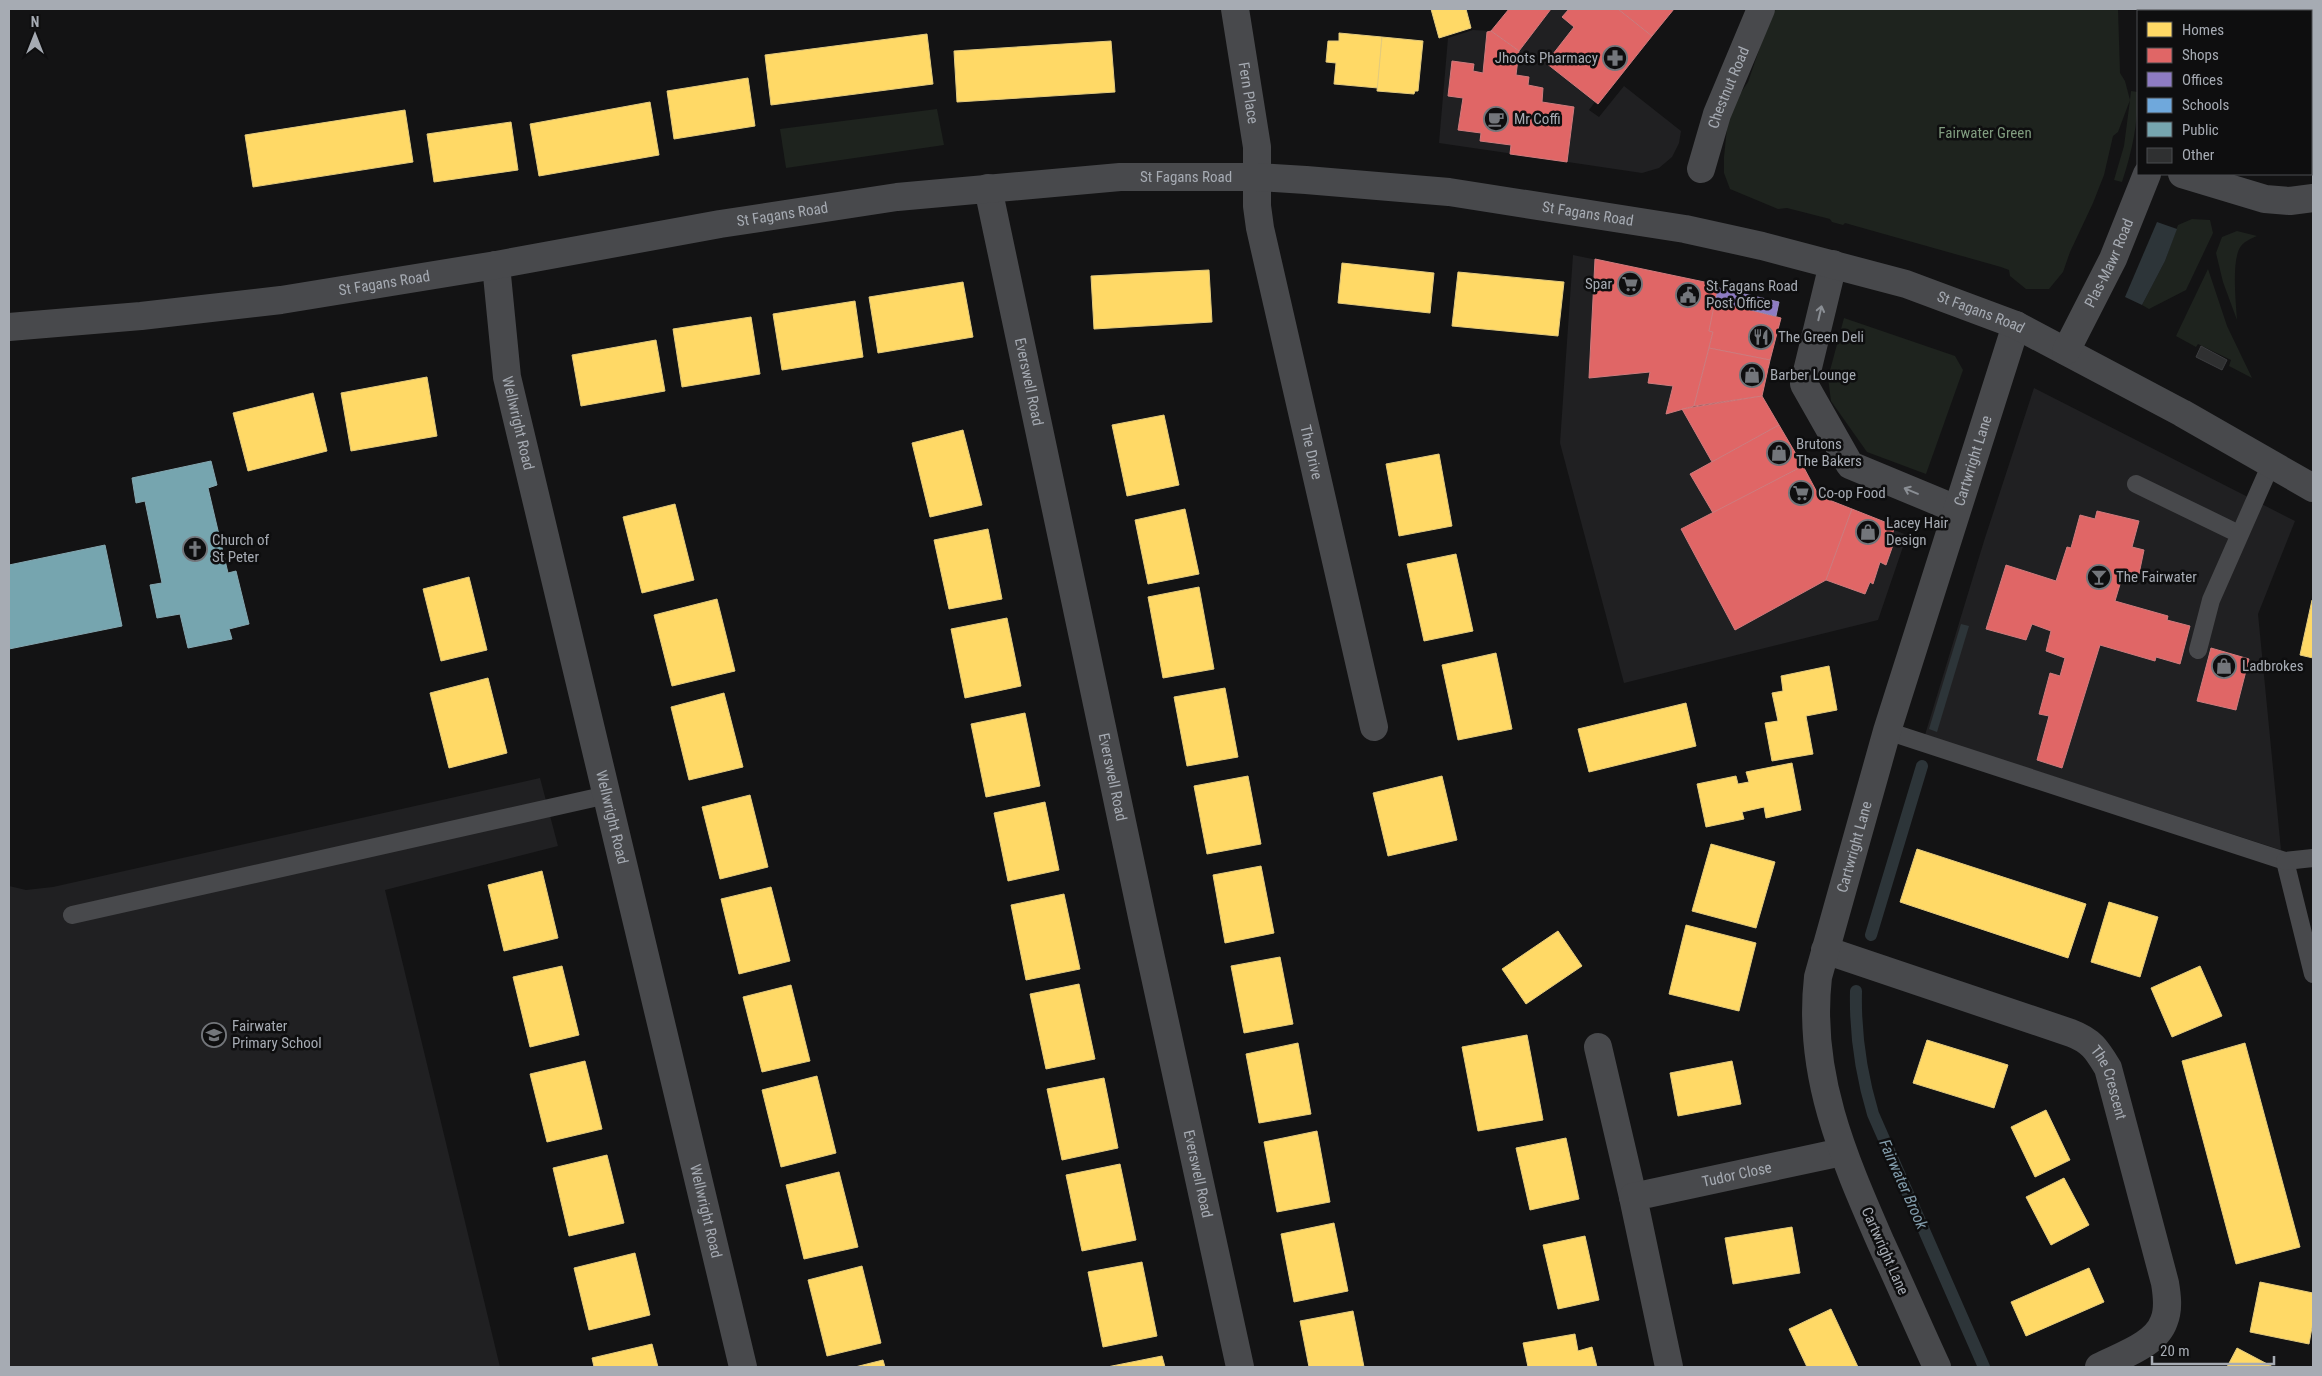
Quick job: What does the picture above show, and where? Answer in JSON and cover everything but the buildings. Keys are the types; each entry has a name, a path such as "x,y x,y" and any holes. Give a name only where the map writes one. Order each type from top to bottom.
{"street":[{"name":"Fern Place","path":"1235,9 1257,147 1257,177"},
{"name":"Chestnut Road","path":"1701,169 1717,114 1761,9"},
{"name":"Plas-Mawr Road","path":"2066,350 2113,259 2147,175"},
{"path":"2185,175 2265,199 2290,201 2313,198"},
{"name":"St Fagans Road","path":"9,327 141,316 281,300 496,265 720,224 897,197 1120,178 1257,177 1449,192 1572,210 1685,229 1762,246 1906,284 2016,325 2066,350 2313,488"},
{"name":"The Drive","path":"1257,177 1260,228 1374,727"},
{"name":"Everswell Road","path":"988,188 1144,926 1240,1367"},
{"path":"1833,264 1804,384 1850,465 1956,509"},
{"name":"Wellwright Road","path":"496,265 507,377 743,1367"},
{"name":"Cartwright Lane","path":"1937,1367 1842,1152 1826,1096 1817,1046 1814,1006 1818,977 1825,950 1887,731 2016,325"},
{"name":"The Crescent","path":"1825,950 2072,1033 2086,1039 2098,1051 2108,1068 2166,1283 2167,1302 2164,1322 2154,1336 2099,1367"},
{"path":"1598,1047 1633,1197 1669,1367"},
{"name":"Tudor Close","path":"1633,1197 1842,1152"}],"lane":[{"path":"2198,650 2210,600 2270,464"},
{"path":"2136,484 2239,534"},
{"path":"1887,731 2285,861 2313,858"},
{"path":"72,915 607,795"},
{"path":"2285,861 2313,974"}],"shaded area":[{"path":"1551,9 1674,9 1598,104 1595,102 1589,110 1599,117 1624,86 1681,131 1679,143 1672,157 1659,168 1642,173 1439,143 1448,38 1473,30 1491,31 1518,51"},
{"path":"2157,222 2177,229 2165,261 2142,305 2125,297"},
{"path":"1573,255 1714,284 1714,287 1779,302 1776,316 1781,318 1762,396 1819,496 1895,526 1894,530 1907,535 1878,620 1624,683 1560,443"},
{"path":"2034,388 2295,521 2258,614 2281,850 1925,735 1984,541"},
{"path":"1961,624 1969,626 1937,732 1929,729"},
{"name":"Fairwater Primary School","path":"540,778 558,846 385,890 500,1367 9,1367 9,886 26,890 53,887"}],"green space":[{"name":"Fairwater Green","path":"1776,9 2118,9 2120,73 2125,81 2130,100 2118,132 2113,136 2104,175 2093,203 2070,252 2063,272 2049,289 2026,289 2010,276 2009,270 2001,267 1845,223 1843,225 1832,222 1830,219 1787,208 1778,209 1730,189 1724,173 1728,119 1734,103 1748,82 1769,21"},
{"path":"2131,91 2137,92 2137,115 2134,137 2122,182 2114,180 2124,146"},
{"path":"937,109 944,145 786,168 780,129"},
{"path":"2192,219 2210,220 2213,233 2186,290 2149,309 2142,305 2165,261 2178,225"},
{"path":"2237,231 2257,236 2244,243 2238,252 2235,271 2237,320 2223,282 2216,253 2222,237"},
{"path":"2208,269 2227,326 2252,378 2229,366 2231,360 2198,344 2196,347 2176,336"},
{"path":"1844,318 1955,356 1963,370 1926,474 1867,452 1831,401 1828,378"}],"waterway":[{"name":"Fairwater Brook","path":"1871,935 1922,766"},
{"name":"Fairwater Brook","path":"1856,991 1860,1053 1865,1084 1873,1114 1984,1367"}],"place":[{"name":"Jhoots Pharmacy","path":"1615,58"},
{"name":"Mr Coffi","path":"1496,119"},
{"name":"Spar","path":"1630,284"},
{"name":"St Fagans Road Post Office","path":"1688,295"},
{"name":"The Green Deli","path":"1761,337"},
{"name":"Barber Lounge","path":"1752,375"},
{"name":"Brutons The Bakers","path":"1779,453"},
{"name":"Co-op Food","path":"1801,493"},
{"name":"Lacey Hair Design","path":"1868,532"},
{"name":"Church of St Peter","path":"195,549"},
{"name":"The Fairwater","path":"2099,577"},
{"name":"Ladbrokes","path":"2224,666"},
{"name":"Fairwater Primary School","path":"214,1035"}]}
